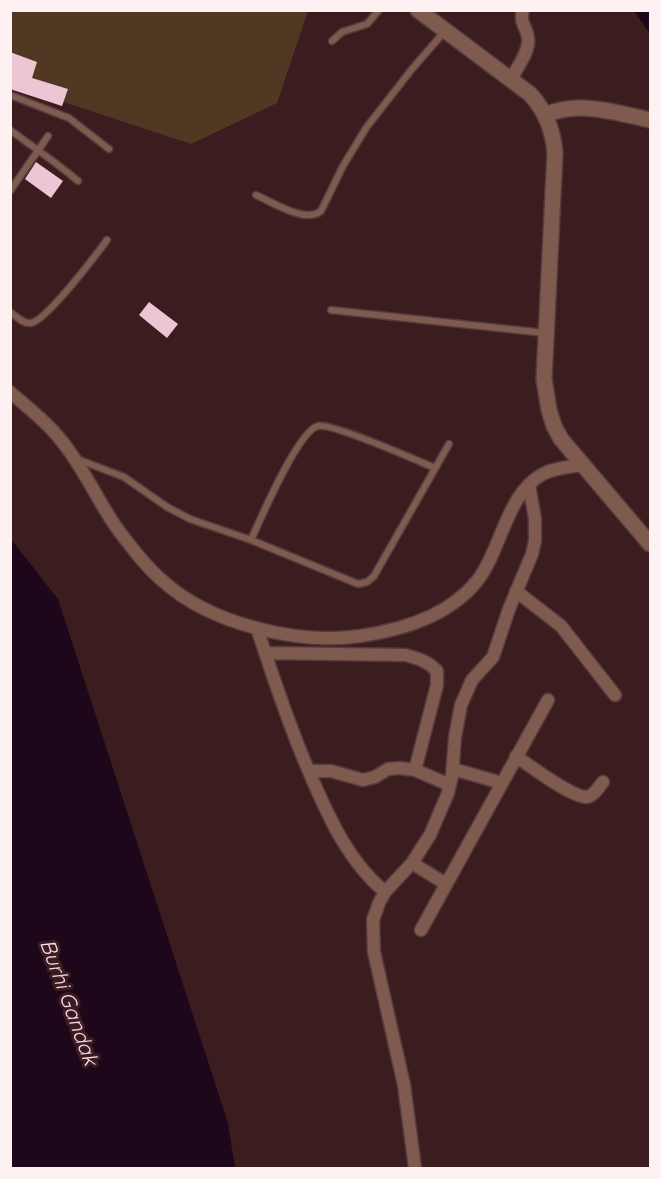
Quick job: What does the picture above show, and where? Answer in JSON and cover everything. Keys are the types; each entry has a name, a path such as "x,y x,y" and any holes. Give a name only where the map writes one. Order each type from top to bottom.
{"street":[{"path":"418,10 511,79 538,103 546,115 554,140 555,153 545,333 544,379 549,410 561,440 651,544"},
{"path":"511,79 526,51 529,40 521,22 523,10"},
{"path":"546,115 555,110 572,108 614,112 651,120"},
{"path":"10,392 59,436 119,531 163,582 199,605 227,618 295,637 351,638 391,631 431,616 453,602 476,582 514,506 535,478 545,473 582,465"},
{"path":"415,1168 407,1100 374,951 373,920 385,892 411,863 440,813 453,770 455,737 461,705 472,680 492,657 532,554 535,541 535,519 529,485"},
{"path":"516,591 561,626 615,695"},
{"path":"257,628 278,692 328,813 353,858 372,882 385,892"},
{"path":"265,653 405,655 425,661 432,666 437,671 437,685 415,770"},
{"path":"421,930 548,700"},
{"path":"516,756 568,790 585,797 589,797 603,782"},
{"path":"309,771 331,771 363,780 375,777 387,769 415,770 450,785"},
{"path":"453,770 502,783"},
{"path":"411,863 446,884"}],"lane":[{"path":"333,41 342,32 367,24 379,10"},
{"path":"256,195 304,216 316,215 321,211 343,166 366,128 412,69 446,31"},
{"path":"10,95 69,118 109,149"},
{"path":"11,130 38,151 55,160 78,180"},
{"path":"10,191 48,136"},
{"path":"10,312 26,323 41,318 85,269 107,240"},
{"path":"331,310 545,333"},
{"path":"251,540 278,482 304,438 312,429 319,426 339,429 435,468"},
{"path":"75,458 124,477 184,517 251,540 353,583 367,582 374,576 449,444"}],"shaded area":[{"path":"11,11 308,11 277,103 191,144 64,102 62,106 11,89"}],"water":[{"path":"634,11 650,11 650,34"},
{"name":"Burhi Gandak","path":"10,538 58,599 228,1123 235,1168 11,1168"}],"building":[{"path":"10,52 37,62 32,78 68,89 62,106 10,89"},
{"path":"36,162 63,181 51,198 25,179"},
{"path":"149,302 178,324 167,338 139,315"}]}
